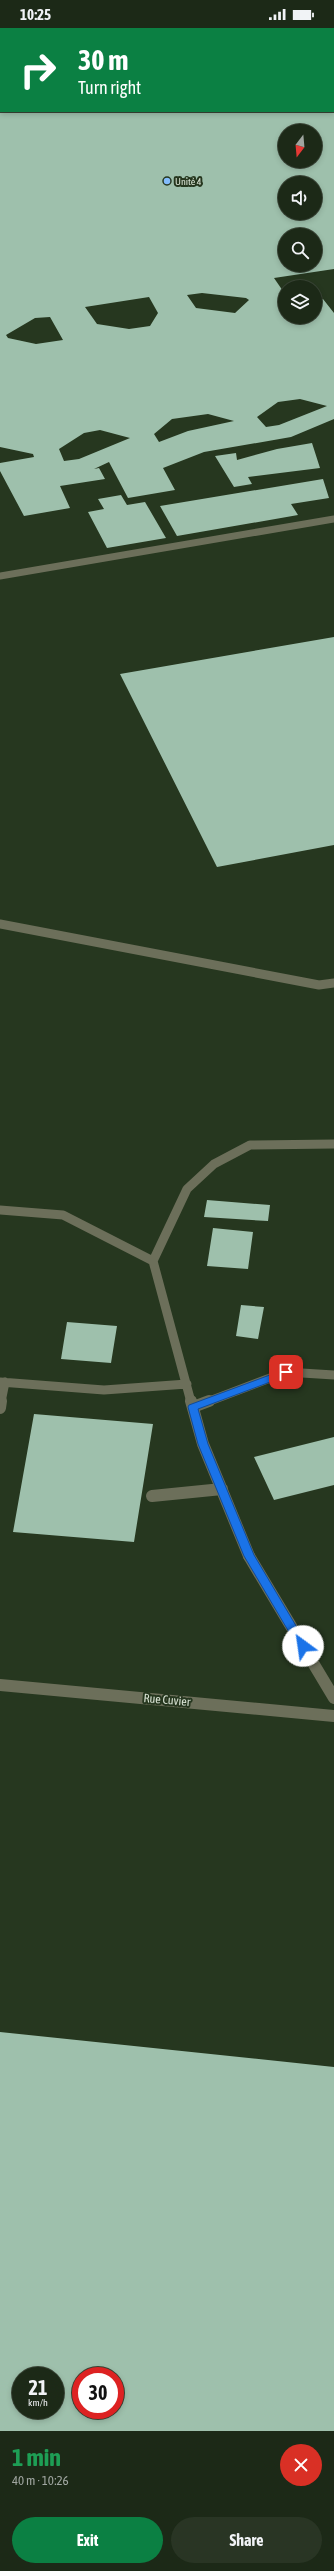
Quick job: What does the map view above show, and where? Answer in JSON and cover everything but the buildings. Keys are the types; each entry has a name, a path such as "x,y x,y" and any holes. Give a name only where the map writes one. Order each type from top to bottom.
{"street":[{"path":"0,576 334,519"},
{"path":"0,924 319,985 334,983"},
{"path":"334,1144 250,1145 214,1164 187,1189 153,1261 203,1444 249,1556 334,1698"},
{"path":"0,1210 63,1214 153,1261"},
{"path":"193,1407 286,1372 334,1375"},
{"path":"0,1408 3,1382 104,1390 187,1384"},
{"path":"152,1496 222,1489"},
{"name":"Rue Cuvier","path":"0,1684 334,1716"}],"place":[{"name":"Unité 4","path":"167,181"}],"route":[{"path":"286,1372 193,1407 203,1444 249,1556 303,1646"}]}
